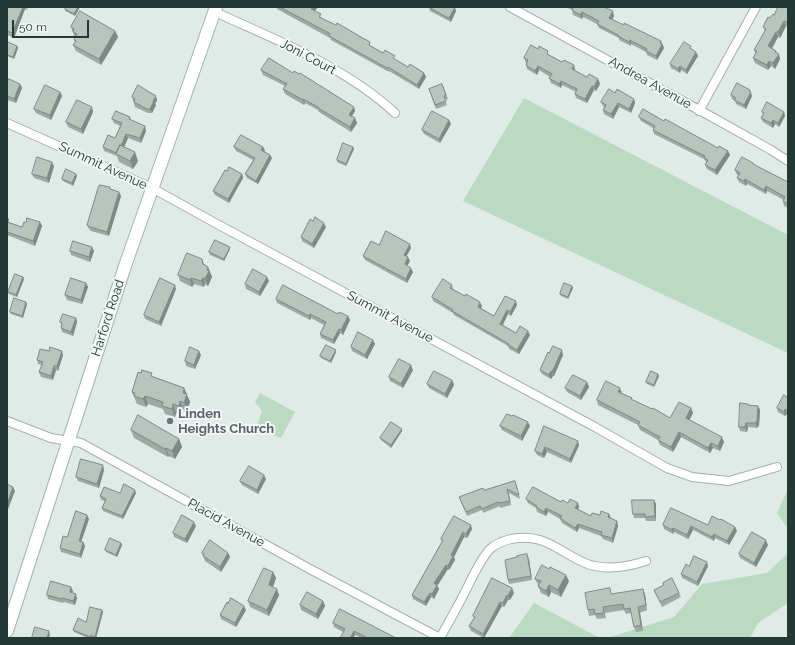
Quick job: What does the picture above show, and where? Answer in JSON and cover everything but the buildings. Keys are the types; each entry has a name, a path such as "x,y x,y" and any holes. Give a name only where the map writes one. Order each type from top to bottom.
{"main road":[{"name":"Harford Road","path":"7,631 95,357 152,188 216,9"}],"street":[{"name":"Andrea Avenue","path":"510,7 771,150 788,161"},
{"path":"699,111 756,7"},
{"name":"Joni Court","path":"216,9 316,59 375,96 395,112"},
{"name":"Summit Avenue","path":"7,123 152,188 589,423 667,468 692,477 729,481 777,467"},
{"name":"Placid Avenue","path":"7,421 51,438 81,443 308,568 440,638"},
{"path":"440,638 484,557 490,549 504,541 527,537 536,538 548,542 585,564 596,567 630,566 646,561"}],"green space":[{"path":"524,98 788,235 788,353 463,201"},
{"path":"260,393 295,412 281,438 256,429 262,411 255,402"},
{"path":"788,489 788,529 777,513"},
{"path":"788,553 788,603 758,623 750,638 607,638 674,617 702,584 767,573"},
{"path":"534,603 600,638 509,638"}],"place":[{"name":"Linden Heights Church","path":"170,421"}]}
